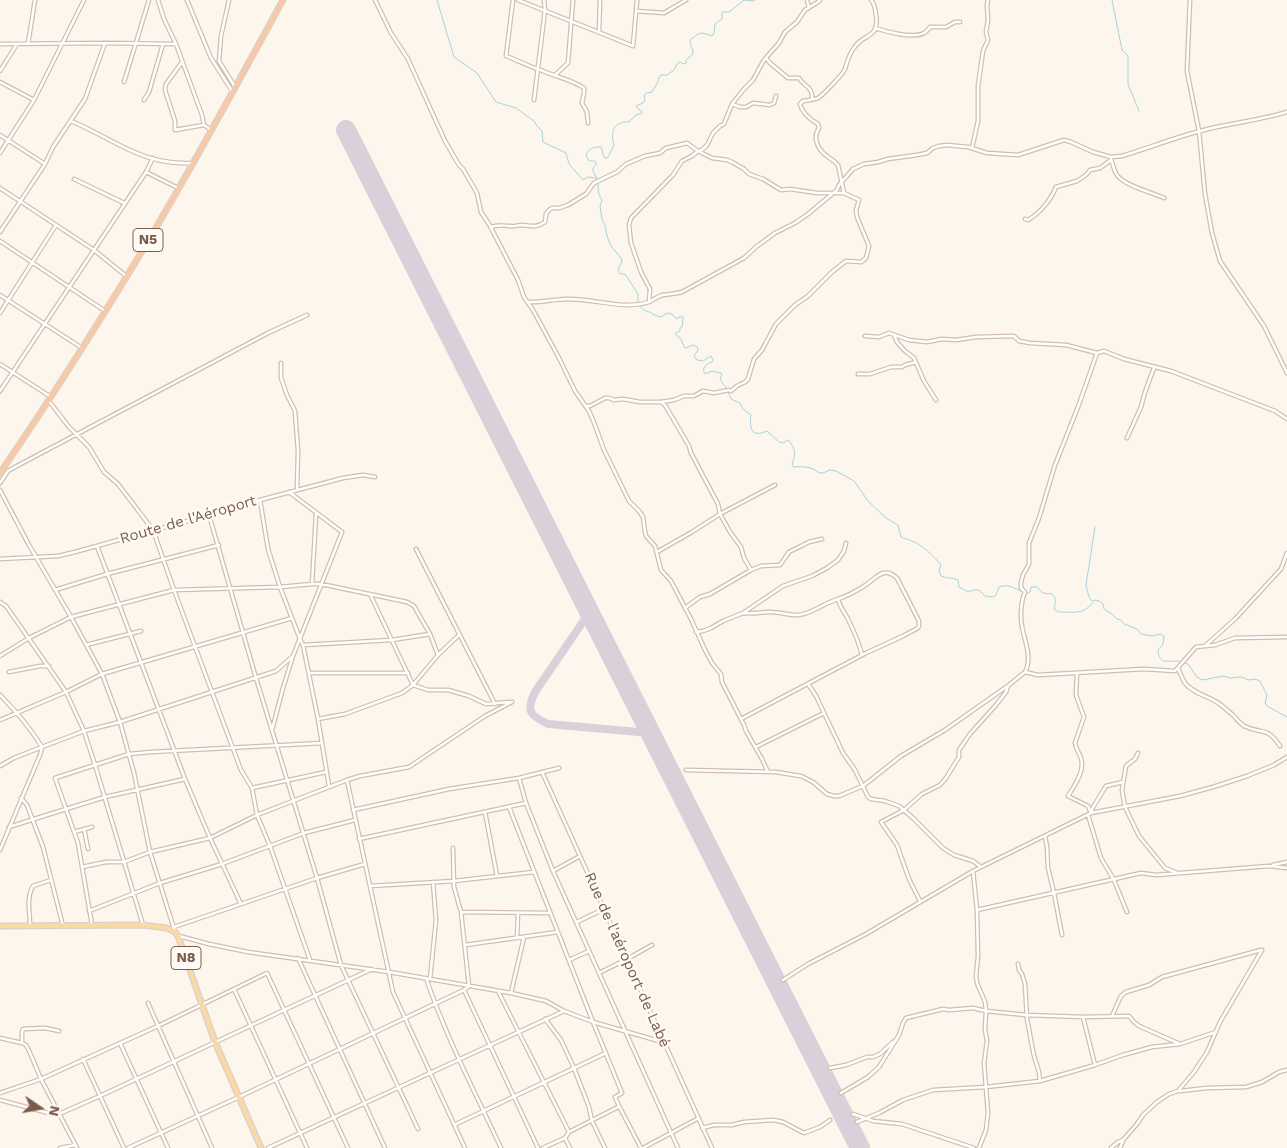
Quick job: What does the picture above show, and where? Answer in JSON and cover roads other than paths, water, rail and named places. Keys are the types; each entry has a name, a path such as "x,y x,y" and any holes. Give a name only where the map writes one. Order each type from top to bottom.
{"highway":[{"name":"N5","path":"0,473 50,399 127,276 283,0"}],"main road":[{"name":"N8","path":"0,926 143,925 167,928 176,932 215,1042 261,1148"}],"street":[{"path":"28,44 35,0"},
{"path":"0,153 34,100 84,0"},
{"path":"124,82 149,0"},
{"path":"158,0 164,19 176,44 204,125 211,130"},
{"path":"187,0 210,58 234,89"},
{"path":"229,0 221,36 219,62 234,89"},
{"path":"374,0 408,58 458,165 463,169 477,193 482,212 518,280 524,297 558,356 575,391 586,406 602,445 629,501 642,517 646,536 656,546 661,570 671,581 712,663 721,674 722,682 768,772"},
{"path":"513,0 506,56 538,70 574,82 584,88 582,103 587,112 588,123"},
{"path":"518,0 633,46 637,0"},
{"path":"534,100 545,10 544,0"},
{"path":"555,76 568,63 573,0"},
{"path":"599,32 600,0"},
{"path":"636,10 664,13 686,0"},
{"path":"806,0 810,8"},
{"path":"648,302 650,289 641,272 631,243 629,225 631,218 672,175 682,161 702,150 707,145 713,133 724,124 732,104 744,88 753,80 785,32 797,22 806,10 820,0"},
{"path":"844,193 838,165 823,153 815,138 819,128 818,124 801,109 800,104 803,101 818,98 844,72 853,48 868,37 876,28 874,3 871,0"},
{"path":"972,148 978,121 978,86 983,51 988,40 986,32 988,0"},
{"path":"1190,0 1187,71 1198,131 1205,194 1212,234 1220,261 1264,326 1287,373"},
{"path":"876,28 903,35 918,34 924,33 930,27 946,27 955,22 960,22"},
{"path":"0,232 45,164 85,98 105,43"},
{"path":"0,44 176,44"},
{"path":"0,71 18,44"},
{"path":"144,100 149,92 163,44"},
{"path":"766,58 788,78 799,78 810,88 813,94 812,99"},
{"path":"182,62 166,84 165,90 175,121 175,130 204,125"},
{"path":"0,82 34,100"},
{"path":"732,104 740,107 746,107 753,103 770,105 774,103 776,96"},
{"path":"528,302 537,303 565,299 626,305 640,304 661,296 682,292 744,258 775,233 808,214 835,192 853,169 864,164 888,158 917,155 939,146 956,145 988,153 1018,155 1064,140 1111,158 1198,131 1237,122 1260,120 1287,112"},
{"path":"71,121 99,133 135,153 180,164 192,163"},
{"path":"0,136 45,164"},
{"path":"491,227 502,225 511,227 521,225 538,226 545,222 546,214 549,210 568,205 586,194 598,181 617,172 626,164 645,156 660,153 669,147 687,143 712,158 732,162 749,174 763,179 781,190 844,193 859,200 856,210 857,217 869,246 866,258 861,262 846,261 776,324 762,350 754,359 748,379 745,382 732,390 714,393 703,391 694,396 684,396 661,402 605,398 590,406 586,406"},
{"path":"0,391 146,172 153,158"},
{"path":"1111,158 1114,171 1121,180 1164,198"},
{"path":"1025,219 1031,219 1045,206 1053,196 1056,187 1077,181 1090,170 1100,168 1111,158"},
{"path":"146,172 178,188"},
{"path":"74,179 125,203"},
{"path":"0,188 94,250 127,276"},
{"path":"0,313 56,225"},
{"path":"0,241 105,311"},
{"path":"0,295 82,348"},
{"path":"0,483 11,469 268,333 307,315"},
{"path":"866,336 879,337 889,333 909,340 927,342 942,339 956,340 976,337 1014,336 1019,341 1030,343 1066,345 1097,353 1104,351 1124,359 1170,371 1233,394 1275,411 1287,419"},
{"path":"894,335 897,342 914,358 924,381 936,400"},
{"path":"686,770 768,772 800,776 813,782 827,794 839,796 863,786 901,756 945,730 1025,672 1028,663 1028,651 1021,621 1024,593 1021,588 1021,582 1029,564 1029,543 1039,518 1055,465 1097,353"},
{"path":"858,374 876,372 891,367 902,367 916,362"},
{"path":"281,363 281,378 294,411 298,452 296,490"},
{"path":"0,364 50,399 76,435 89,447 104,472 118,484 153,530 241,770 252,788 258,815 310,960"},
{"path":"1127,438 1141,406 1154,368"},
{"path":"661,402 665,405 689,446 718,504 720,514 741,547 744,558 751,570"},
{"name":"Route de l'Aéroport","path":"0,559 58,556 343,478 364,475 375,476"},
{"path":"657,552 720,514 774,485"},
{"path":"0,490 29,546 102,674 120,722 129,754 150,852 176,932"},
{"path":"272,731 293,656 342,532 289,492"},
{"path":"260,500 268,549 280,587 303,644 329,787"},
{"path":"312,584 316,514"},
{"path":"210,515 341,965 418,1129"},
{"path":"685,608 751,570 761,566 780,565 789,552 809,542 822,539"},
{"path":"696,632 703,631 743,613 783,586 812,576 827,568 838,560 844,551 846,543"},
{"path":"55,590 107,574 218,545"},
{"path":"97,546 185,779 241,904"},
{"path":"416,548 495,704"},
{"path":"1206,646 1235,619 1281,569 1287,553"},
{"path":"741,719 918,628 919,621 897,578 892,574 879,574 869,583 817,610 796,615 775,612 743,613"},
{"path":"0,656 29,638 71,617 174,590 321,584 407,602 414,606 430,634 438,656"},
{"path":"82,867 106,862 124,862 150,852 210,838 258,815 347,780 409,767 486,716 512,702 486,704 470,696 448,690 428,690 413,685 370,594"},
{"path":"838,599 841,610 847,618 863,655"},
{"path":"0,602 6,606 66,692 84,732 143,925"},
{"path":"0,720 66,692 102,674 292,618"},
{"path":"86,645 141,631"},
{"path":"303,644 392,640 430,634"},
{"path":"318,719 345,714 402,693 413,685 459,634"},
{"path":"1025,672 1038,675 1144,669 1175,671 1196,647 1215,645 1235,638 1287,637"},
{"path":"0,766 14,758 84,732 276,671 293,656"},
{"path":"9,672 48,666"},
{"path":"1177,668 1185,683 1194,692 1209,697 1220,704 1246,727 1270,734 1280,746"},
{"path":"309,672 408,673"},
{"path":"1077,672 1076,695 1084,716 1075,743 1082,760 1077,782 1068,796 1088,806 1101,858 1114,880 1127,912"},
{"path":"808,684 816,696 843,752 871,799 893,803 904,810 943,848 974,861 981,867"},
{"path":"920,901 896,845 881,822 904,810 922,794 940,785 959,757 959,750 970,734 996,705 1009,685"},
{"path":"0,695 30,728 42,747 0,850"},
{"path":"756,747 824,712"},
{"path":"93,926 78,843 55,778 129,754 322,742"},
{"path":"1138,753 1135,759 1126,766 1122,790 1125,806 1139,836 1165,868 1178,873"},
{"path":"783,980 973,871 1089,814 1180,796 1214,787 1274,765 1287,757"},
{"path":"353,810 449,789 519,778 559,768"},
{"path":"252,788 327,772"},
{"name":"Rue de l'aéroport de Labé","path":"542,772 712,1148"},
{"path":"519,778 526,803 553,870 678,1148"},
{"path":"9,827 105,797 185,779"},
{"path":"347,780 393,992 465,1148"},
{"path":"1089,814 1106,786 1123,782"},
{"path":"22,798 27,805 43,847 63,926"},
{"path":"359,839 526,803"},
{"path":"509,807 622,1093 615,1097 642,1148 698,1119"},
{"path":"485,812 497,876"},
{"path":"89,911 160,883 222,864 304,833 355,820"},
{"path":"74,832 92,827"},
{"path":"84,829 88,849"},
{"path":"1045,836 1048,868 1062,935"},
{"path":"453,848 454,887 461,912 469,986"},
{"path":"553,870 580,856"},
{"path":"977,910 1141,873 1178,873 1270,866 1287,862"},
{"path":"176,932 241,904 365,864"},
{"path":"1270,866 1287,868"},
{"path":"973,871 977,910 978,956 976,976 986,1011 985,1029 988,1041 984,1063 988,1113 986,1130 980,1148"},
{"path":"370,886 534,872"},
{"path":"30,926 28,899 32,888 51,880"},
{"path":"430,979 436,920 433,882"},
{"path":"577,922 604,909"},
{"path":"461,912 550,913"},
{"path":"517,938 518,913"},
{"path":"176,932 208,944 248,952 372,969 511,993 546,1001 564,1011 593,1022 659,1042 664,1041"},
{"path":"464,946 558,932"},
{"path":"511,993 524,937"},
{"path":"599,973 652,944"},
{"path":"1112,1016 1121,996 1126,992 1162,977 1262,950 1220,1022 1207,1052 1194,1072 1178,1091"},
{"path":"569,960 589,951"},
{"path":"298,958 385,1148"},
{"path":"1018,964 1025,984 1026,1015 1040,1081"},
{"path":"0,1100 52,1114 59,1114 372,969"},
{"path":"0,1093 41,1078 158,1026 267,973 348,1148"},
{"path":"426,978 434,1004 501,1148"},
{"path":"83,1059 126,1148 309,1064 469,986"},
{"path":"234,988 307,1148"},
{"path":"464,990 538,1148"},
{"path":"498,991 569,1132"},
{"path":"148,1003 212,1148"},
{"path":"841,1093 868,1077 878,1067 906,1018 943,1009 973,1008 1026,1015 1129,1016 1139,1026 1180,1044"},
{"path":"268,1148 564,1011"},
{"path":"1083,1017 1095,1065"},
{"path":"545,1019 561,1040 574,1068 592,1120 606,1148"},
{"path":"22,1043 23,1030 45,1028 59,1031"},
{"path":"857,1122 903,1100 933,1090 1040,1081 1123,1055 1152,1047 1180,1044 1216,1032"},
{"path":"0,1038 26,1045 76,1146 60,1148"},
{"path":"120,1042 168,1148"},
{"path":"830,1068 880,1054 894,1042"},
{"path":"454,1125 606,1053"},
{"path":"1120,1148 1123,1140 1143,1115 1169,1094 1178,1091 1206,1088 1246,1087 1262,1082 1279,1072 1287,1070"},
{"path":"543,1148 565,1138 569,1132 619,1106"},
{"path":"853,1114 881,1122 902,1124 974,1148"},
{"path":"702,1128 714,1125 732,1125 744,1122 773,1120 783,1122 804,1132 820,1127 830,1120"},
{"path":"565,1138 570,1148"},
{"path":"1111,1148 1123,1140"}],"waterway":[{"path":"437,0 454,57 477,73 496,102 516,108 534,121 542,131 543,142 566,153 569,164 583,180 588,177 596,178"},
{"path":"755,0 744,0 729,12 722,12 722,19 715,24 712,36 703,33 690,40 693,54 686,60 686,63 680,62 667,75 661,75 652,92 646,93 643,103 636,106 642,113 636,115 629,122 620,123 614,128 614,145 608,157 604,157 601,147 592,148 586,155 589,160 596,162 593,171 602,200 600,206 602,219 611,246 622,261 618,270 620,274 625,274 638,294 639,304 644,310 661,317 667,313 672,314 676,319 683,317 682,327 676,335 681,339 684,347 693,345 697,347 698,350 694,356 697,360 703,361 711,356 713,360 705,366 705,374 712,371 721,373 720,379 731,399 740,403 743,409 751,415 751,428 755,433 767,431 779,442 783,443 788,440 794,449 792,465 794,467 808,467 819,473 830,470 836,471 854,481 868,501 886,518 898,525 901,537 911,540 935,558 941,565 939,571 941,576 958,580 959,587 968,592 979,590 985,596 993,597 996,595 999,587 1003,586 1013,587 1026,594 1030,592 1031,587 1037,587 1043,593 1052,594 1055,600 1055,610 1059,612 1082,611 1093,602"},
{"path":"1112,0 1122,50 1128,56 1128,84 1139,111"},
{"path":"1092,601 1086,585 1095,527"},
{"path":"1093,601 1099,601 1103,604 1104,609 1124,624 1137,629 1141,634 1153,636 1160,634 1164,636 1163,644 1158,650 1161,660 1179,661 1188,664 1197,677 1202,680 1224,676 1260,681 1267,695 1265,703 1267,706 1287,717"}]}
